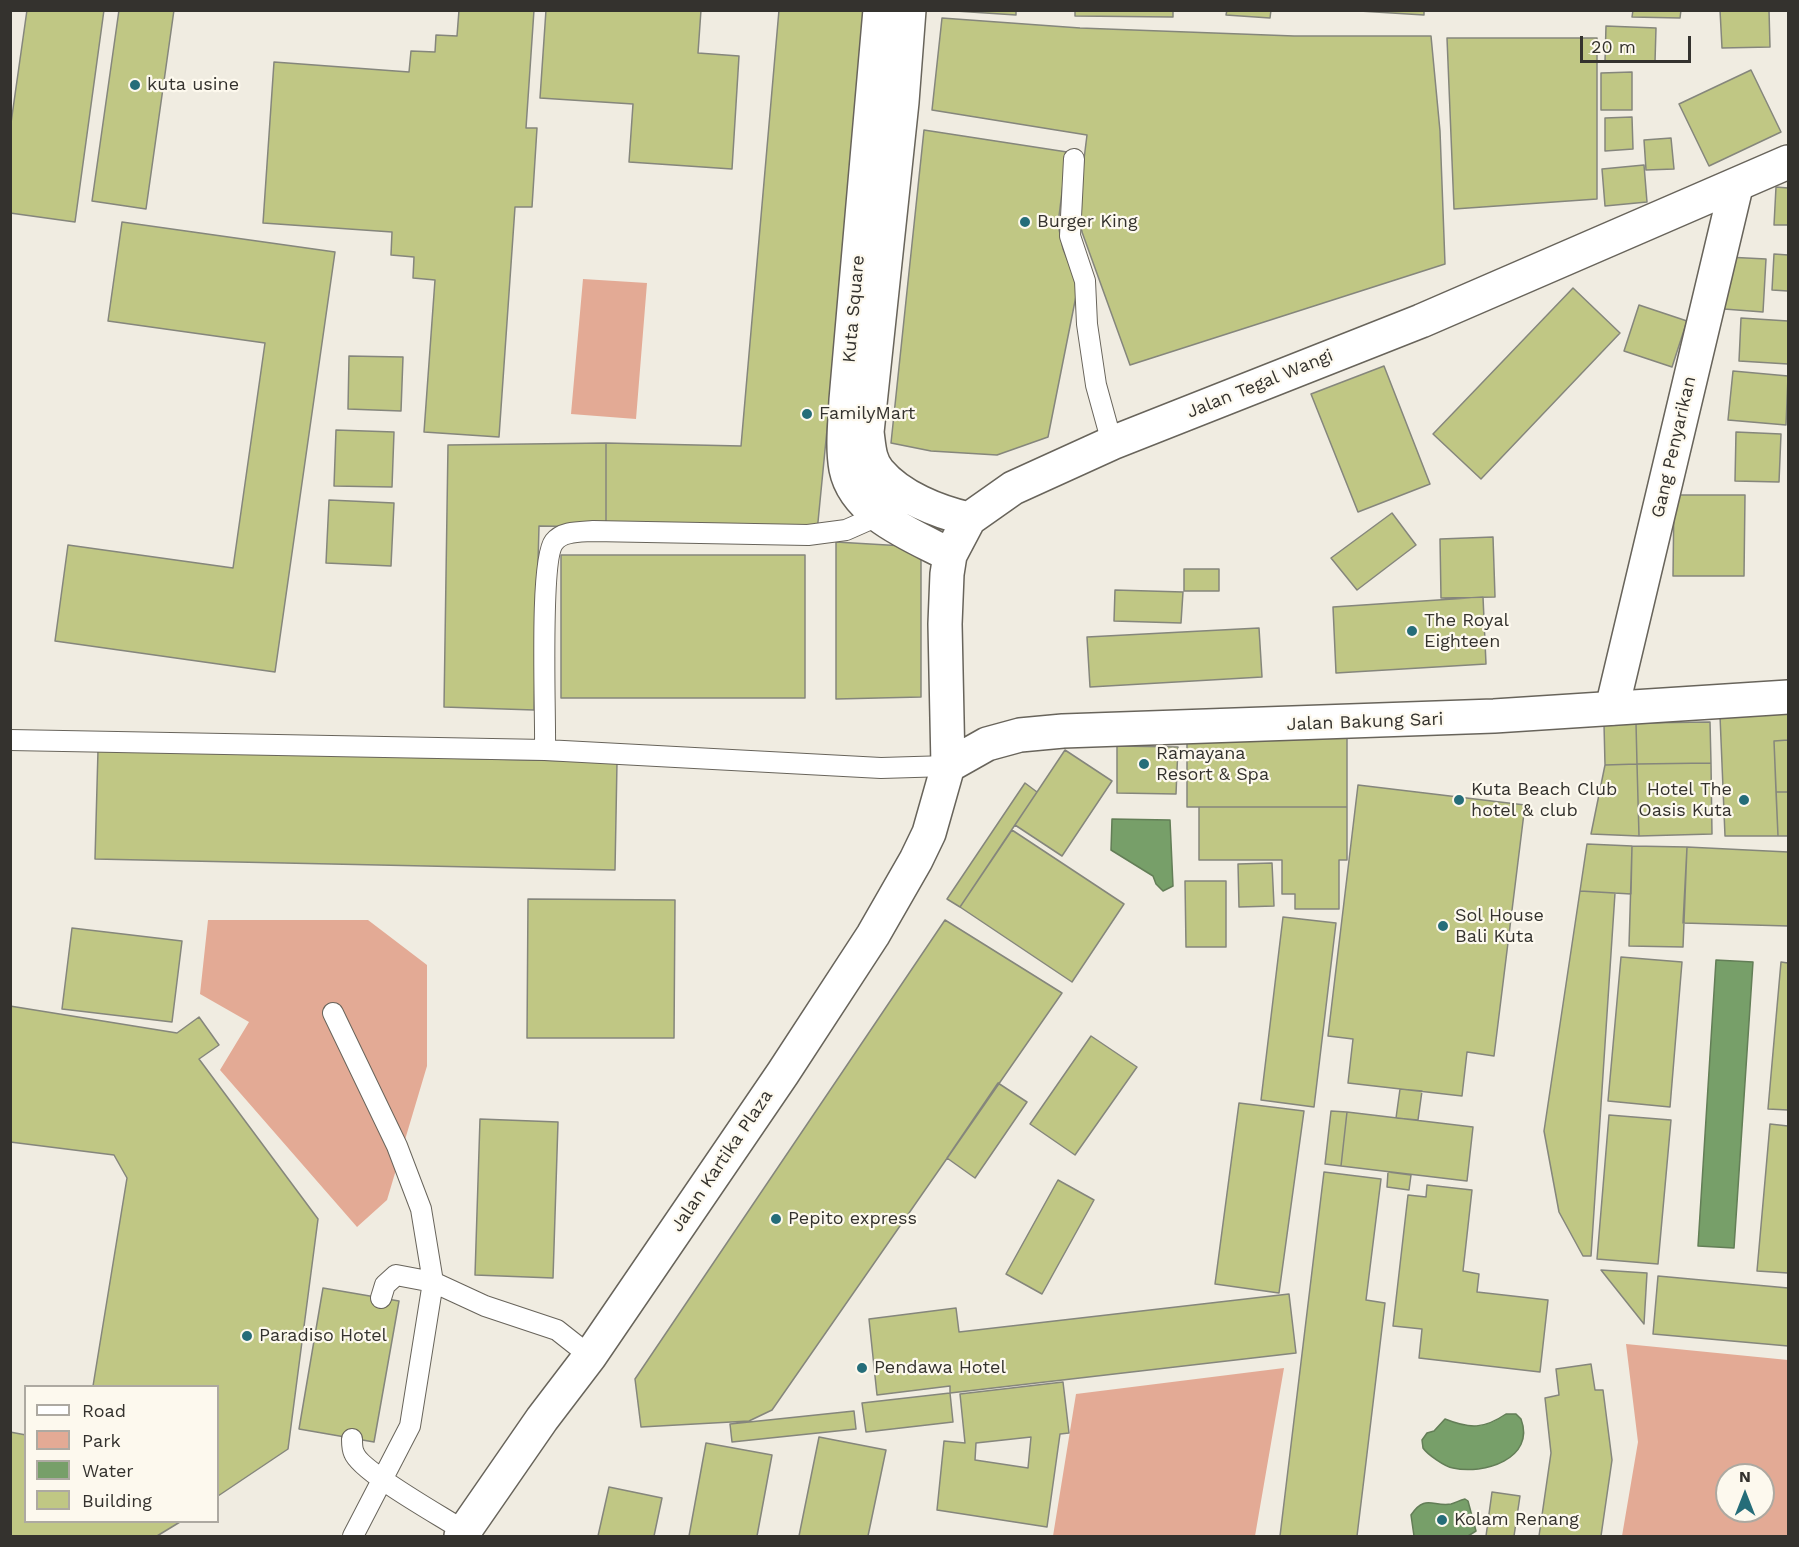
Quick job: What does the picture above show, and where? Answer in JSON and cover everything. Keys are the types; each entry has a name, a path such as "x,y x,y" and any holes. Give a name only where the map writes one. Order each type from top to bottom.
{"main road":[{"name":"Kuta Square","path":"880,10 889,92 869,452 878,472 906,494 947,514 969,519"},
{"name":"Kuta Square","path":"909,10 889,92 844,437 846,471 866,505 950,555"},
{"name":"Jalan Tegal Wangi","path":"948,766 945,624 950,555 969,519 1013,488 1112,443 1421,321 1736,187 1788,162"},
{"name":"Gang Penyarikan","path":"1612,708 1736,187"},
{"name":"Jalan Bakung Sari","path":"948,766 987,744 1020,735 1053,732 1166,726 1231,728 1482,717 1788,697"},
{"name":"Jalan Kartika Plaza","path":"462,1534 542,1419 590,1356 783,1073 873,934 929,833 948,766"}],"lane":[{"path":"1074,159 1070,237 1085,281 1087,324 1096,385 1112,443"},
{"path":"545,750 545,593 549,550 555,540 567,534 593,531 808,536 846,530 880,515"},
{"path":"10,740 545,750 881,768 948,766"},
{"path":"333,1013 397,1146 421,1209 433,1282 410,1426 353,1536"},
{"path":"381,1298 386,1285 396,1275 433,1282 485,1306 557,1330 590,1356"},
{"path":"352,1438 354,1454 381,1480 407,1494 462,1534"}],"green space":[{"path":"583,279 647,283 636,419 571,414"},
{"path":"208,920 368,920 427,965 427,1066 387,1200 357,1227 220,1070 249,1022 200,994"},
{"path":"1626,1344 1788,1360 1788,1536 1622,1536 1638,1442"},
{"path":"1284,1368 1255,1536 1053,1536 1076,1394"}],"water":[{"path":"1112,819 1170,820 1173,886 1163,891 1156,884 1153,876 1111,850"},
{"path":"1716,960 1753,962 1734,1248 1698,1246"},
{"path":"1506,1414 1516,1414 1521,1419 1524,1433 1521,1445 1514,1454 1492,1466 1465,1470 1453,1468 1436,1460 1423,1448 1422,1440 1427,1433 1434,1431 1445,1419 1462,1425 1477,1426 1491,1423"},
{"name":"Kolam Renang","path":"1465,1499 1468,1501 1476,1531 1468,1536 1414,1536 1411,1515 1421,1505 1425,1503 1451,1504"}],"building":[{"path":"27,10 104,10 75,222 10,213 10,130"},
{"path":"119,10 174,10 146,209 92,201"},
{"path":"459,10 534,10 526,128 537,128 532,207 515,207 499,437 424,432 435,280 413,278 414,257 391,255 392,232 263,223 274,62 409,72 411,51 435,52 436,35 457,36"},
{"path":"546,10 701,10 698,53 739,56 732,169 629,162 633,104 540,98"},
{"path":"779,10 868,10 817,532 606,527 606,443 741,446"},
{"path":"940,10 1016,10 1016,15"},
{"path":"1075,10 1173,10 1173,17 1075,16"},
{"path":"1227,10 1271,10 1270,18 1226,15"},
{"path":"1343,10 1424,10 1424,15"},
{"path":"1633,10 1681,10 1680,18 1632,17"},
{"path":"1720,10 1769,10 1770,47 1722,48"},
{"path":"942,18 1080,28 1294,36 1431,36 1440,131 1445,264 1130,365 1082,232 1078,207 1087,135 932,110"},
{"path":"1606,26 1656,28 1655,62 1605,61"},
{"path":"1447,38 1597,38 1597,199 1454,209"},
{"path":"1751,70 1781,132 1709,166 1679,104"},
{"path":"1632,72 1632,110 1601,110 1601,73"},
{"path":"1632,117 1633,149 1605,151 1605,118"},
{"path":"924,130 1067,152 1058,224 1063,249 1078,286 1048,437 997,455 931,451 891,443"},
{"path":"1671,138 1674,169 1646,170 1644,140"},
{"path":"1644,165 1647,202 1605,206 1602,169"},
{"path":"1776,187 1788,188 1788,225 1774,225"},
{"path":"122,222 335,252 275,672 55,641 68,545 233,568 265,343 108,321"},
{"path":"1774,254 1788,255 1788,291 1772,290"},
{"path":"1727,257 1766,259 1763,312 1724,309"},
{"path":"1573,288 1620,333 1481,479 1433,434"},
{"path":"1639,305 1687,321 1672,367 1624,351"},
{"path":"1741,318 1788,321 1788,364 1739,361"},
{"path":"349,356 403,357 401,411 348,409"},
{"path":"1384,366 1430,484 1358,512 1311,394"},
{"path":"1733,371 1788,376 1786,425 1728,420"},
{"path":"336,430 394,432 392,487 334,486"},
{"path":"1736,432 1781,434 1779,482 1735,481"},
{"path":"606,443 606,527 539,526 534,710 444,707 448,445"},
{"path":"1674,495 1745,495 1744,576 1673,576"},
{"path":"329,500 394,503 391,566 326,563"},
{"path":"1392,513 1416,545 1357,590 1331,558"},
{"path":"1493,537 1495,597 1441,598 1440,539"},
{"path":"836,542 921,547 921,697 836,699"},
{"path":"561,555 805,555 805,698 561,698"},
{"path":"1184,569 1219,569 1219,591 1184,591"},
{"path":"1115,590 1183,592 1181,623 1114,621"},
{"path":"1483,597 1486,664 1336,673 1333,607"},
{"path":"1259,628 1262,677 1090,687 1087,637"},
{"path":"1788,713 1788,740 1774,741 1778,836 1725,836 1720,716"},
{"path":"1710,722 1711,763 1637,764 1636,723"},
{"path":"1636,723 1637,764 1605,765 1604,724"},
{"path":"1187,737 1347,737 1347,807 1187,807"},
{"path":"1788,740 1788,792 1776,792 1774,741"},
{"path":"1117,746 1178,747 1176,794 1117,793"},
{"path":"98,750 617,762 615,870 95,859"},
{"path":"1065,750 1112,781 1062,856 1015,825"},
{"path":"1711,763 1712,834 1639,836 1637,764"},
{"path":"1637,764 1639,836 1591,834 1605,765"},
{"path":"1025,783 1037,792 960,907 947,899"},
{"path":"1358,785 1525,805 1494,1056 1467,1052 1462,1096 1348,1083 1353,1039 1328,1036"},
{"path":"1776,792 1788,792 1788,836 1778,836"},
{"path":"1199,807 1347,807 1347,860 1339,860 1339,909 1295,909 1295,894 1282,894 1282,860 1199,860"},
{"path":"1012,830 1124,904 1072,982 960,907"},
{"path":"1587,844 1632,846 1631,894 1580,891"},
{"path":"1632,846 1687,847 1683,947 1629,946"},
{"path":"1687,847 1788,852 1788,926 1683,923"},
{"path":"1272,863 1274,906 1239,907 1238,864"},
{"path":"1185,881 1226,881 1226,947 1186,947"},
{"path":"1580,891 1615,893 1591,1256 1583,1256 1559,1212 1544,1131"},
{"path":"528,899 675,900 674,1038 527,1038"},
{"path":"1283,917 1336,923 1314,1107 1261,1100"},
{"path":"945,920 1062,993 772,1410 749,1421 641,1427 635,1379"},
{"path":"72,928 182,941 172,1022 62,1009"},
{"path":"1621,957 1682,962 1670,1107 1608,1101"},
{"path":"1781,962 1788,963 1788,1110 1768,1109"},
{"path":"10,1006 177,1033 199,1017 219,1045 199,1059 318,1219 288,1449 219,1495 219,1385 93,1385 127,1178 114,1155 10,1142"},
{"path":"1091,1036 1137,1067 1075,1155 1030,1124"},
{"path":"998,1083 1027,1102 975,1178 947,1158"},
{"path":"1400,1089 1422,1091 1418,1120 1396,1118"},
{"path":"1239,1103 1304,1111 1279,1293 1215,1284"},
{"path":"1331,1111 1347,1112 1341,1166 1325,1164"},
{"path":"1347,1112 1473,1127 1467,1181 1341,1166"},
{"path":"1609,1115 1671,1120 1658,1264 1597,1259"},
{"path":"480,1119 558,1122 553,1278 475,1275"},
{"path":"1770,1124 1788,1126 1788,1273 1757,1271"},
{"path":"1324,1172 1381,1179 1366,1300 1385,1303 1366,1462 1357,1536 1280,1536"},
{"path":"1388,1172 1411,1175 1409,1190 1387,1187"},
{"path":"1058,1180 1094,1200 1042,1294 1006,1274"},
{"path":"1427,1185 1472,1190 1463,1271 1479,1274 1477,1292 1548,1300 1540,1372 1419,1358 1422,1329 1393,1326 1408,1195 1426,1197"},
{"path":"1601,1270 1647,1273 1644,1324"},
{"path":"1658,1276 1788,1288 1788,1346 1653,1334"},
{"path":"323,1288 399,1301 374,1442 299,1429"},
{"path":"1289,1294 1296,1353 950,1393 950,1386 877,1395 869,1319 956,1308 959,1332"},
{"path":"1591,1364 1595,1390 1603,1390 1612,1460 1601,1536 1539,1536 1551,1453 1545,1398 1559,1395 1556,1369"},
{"path":"1063,1382 1069,1433 1060,1434 1047,1527 937,1510 944,1441 965,1443 960,1394","holes":["1031,1437 1028,1468 975,1460 976,1443"]},
{"path":"950,1393 953,1422 866,1432 862,1403"},
{"path":"854,1411 856,1429 732,1442 730,1424"},
{"path":"10,1432 24,1435 24,1523 178,1523 157,1536 10,1536"},
{"path":"819,1437 886,1450 868,1536 799,1536"},
{"path":"706,1443 772,1455 757,1536 689,1536"},
{"path":"609,1487 662,1498 654,1536 598,1536"},
{"path":"1492,1492 1520,1496 1514,1536 1486,1536"}],"place":[{"name":"kuta usine","path":"135,85"},
{"name":"Burger King","path":"1025,222"},
{"name":"FamilyMart","path":"807,414"},
{"name":"The Royal Eighteen","path":"1412,631"},
{"name":"Ramayana Resort & Spa","path":"1144,764"},
{"name":"Kuta Beach Club hotel & club","path":"1459,800"},
{"name":"Hotel The Oasis Kuta","path":"1744,800"},
{"name":"Sol House Bali Kuta","path":"1443,926"},
{"name":"Pepito express","path":"776,1219"},
{"name":"Paradiso Hotel","path":"247,1336"},
{"name":"Pendawa Hotel","path":"862,1368"},
{"name":"Kolam Renang","path":"1442,1520"}]}
